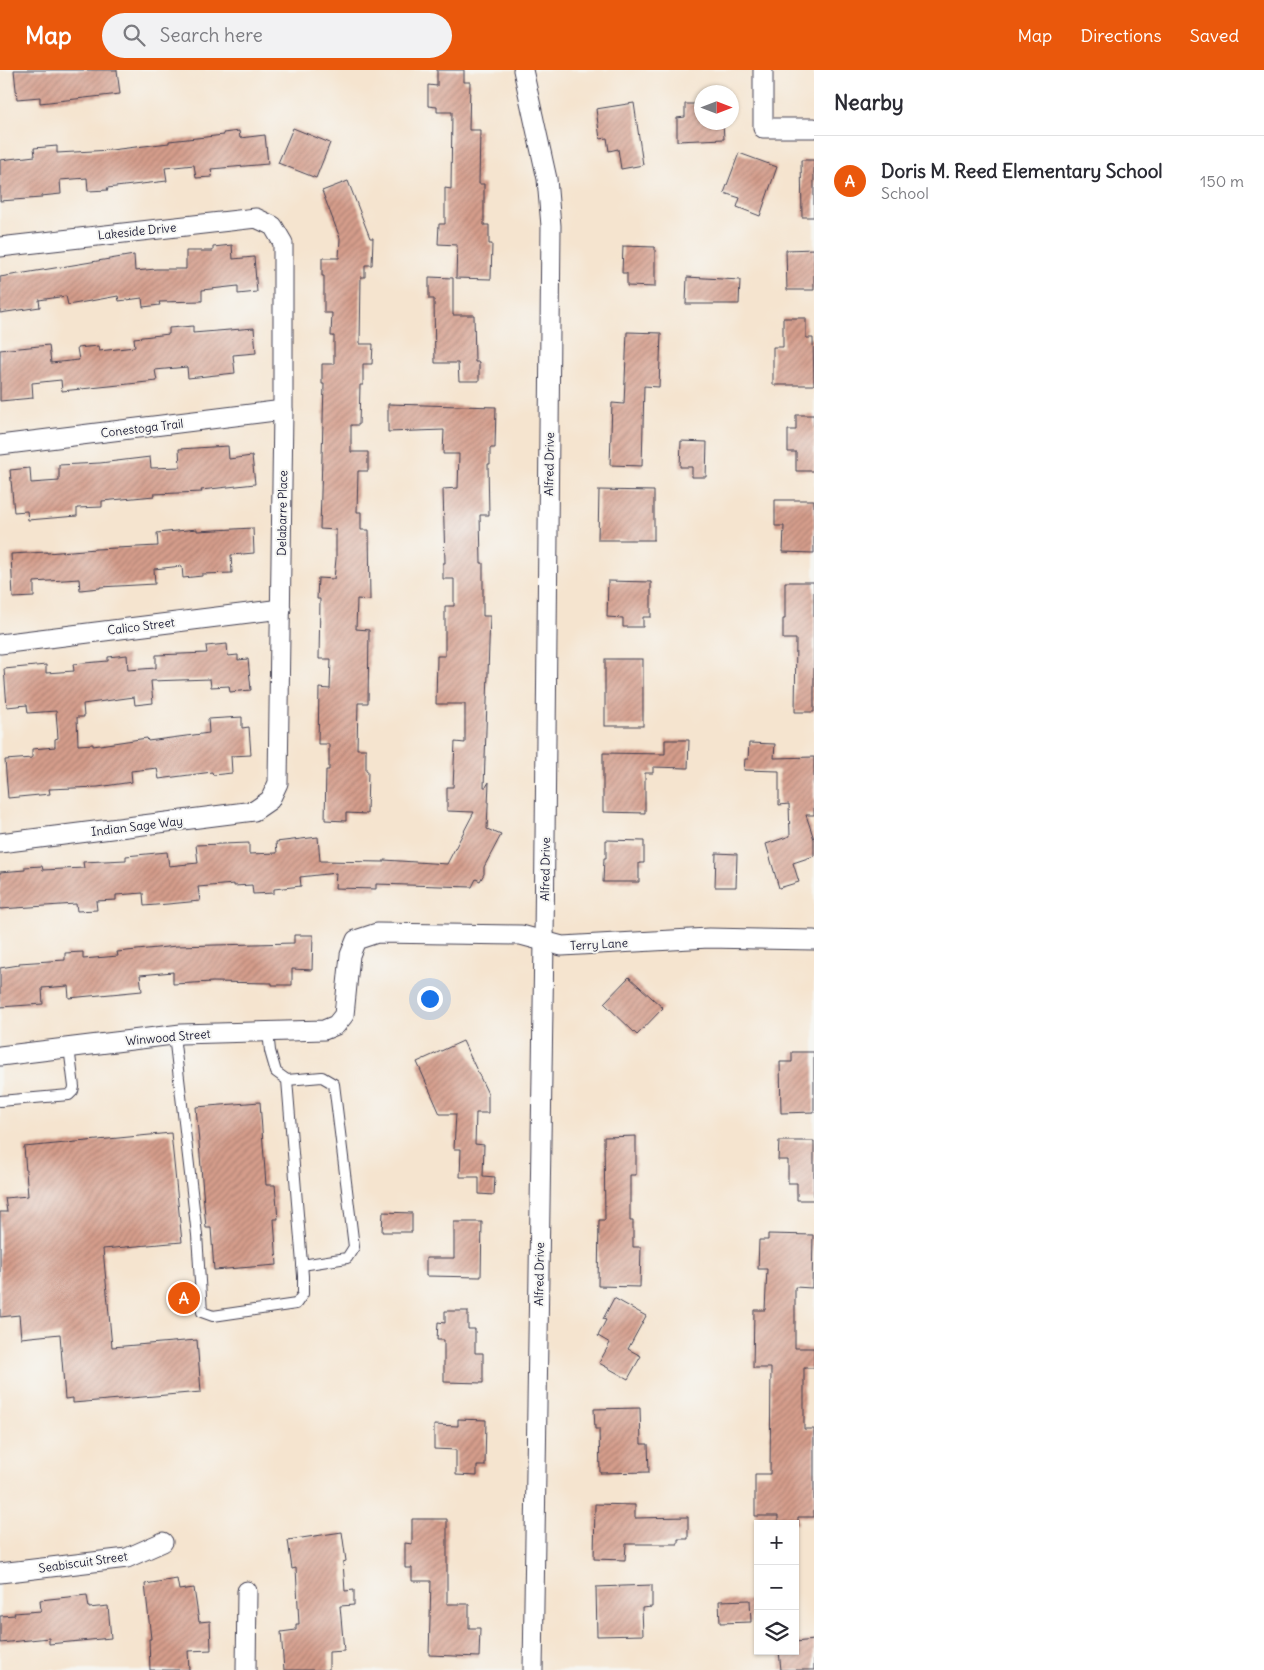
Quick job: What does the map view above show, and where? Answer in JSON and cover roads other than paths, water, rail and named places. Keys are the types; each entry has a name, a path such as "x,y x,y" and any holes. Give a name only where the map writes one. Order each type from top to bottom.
{"street":[{"name":"Alfred Drive","path":"523,70 547,179 551,226 544,942 533,1670"},
{"path":"763,70 763,128 814,128"},
{"name":"Lakeside Drive","path":"0,247 256,218 273,226"},
{"name":"Delabarre Place","path":"270,800 278,783 283,410 283,243 273,226"},
{"name":"Conestoga Trail","path":"0,445 283,410"},
{"name":"Calico Street","path":"0,644 281,609"},
{"name":"Indian Sage Way","path":"0,843 254,811 270,800"},
{"name":"Terry Lane","path":"336,1025 344,1015 350,955 356,940 377,933 521,936 562,946 709,938 814,940"},
{"name":"Winwood Street","path":"0,1056 174,1035 324,1030 336,1025"},
{"name":"Seabiscuit Street","path":"0,1573 127,1558 163,1542"},
{"path":"246,1670 247,1591"}],"lane":[{"path":"268,1031 270,1051 276,1072 287,1080 322,1077 334,1084 354,1247 347,1258 302,1265"},
{"path":"174,1035 197,1235 202,1312 213,1316 296,1304 303,1294 287,1080"},
{"path":"0,1101 73,1092 69,1047"}],"place":[{"name":"Doris M. Reed Elementary School","path":"184,1298"}]}
